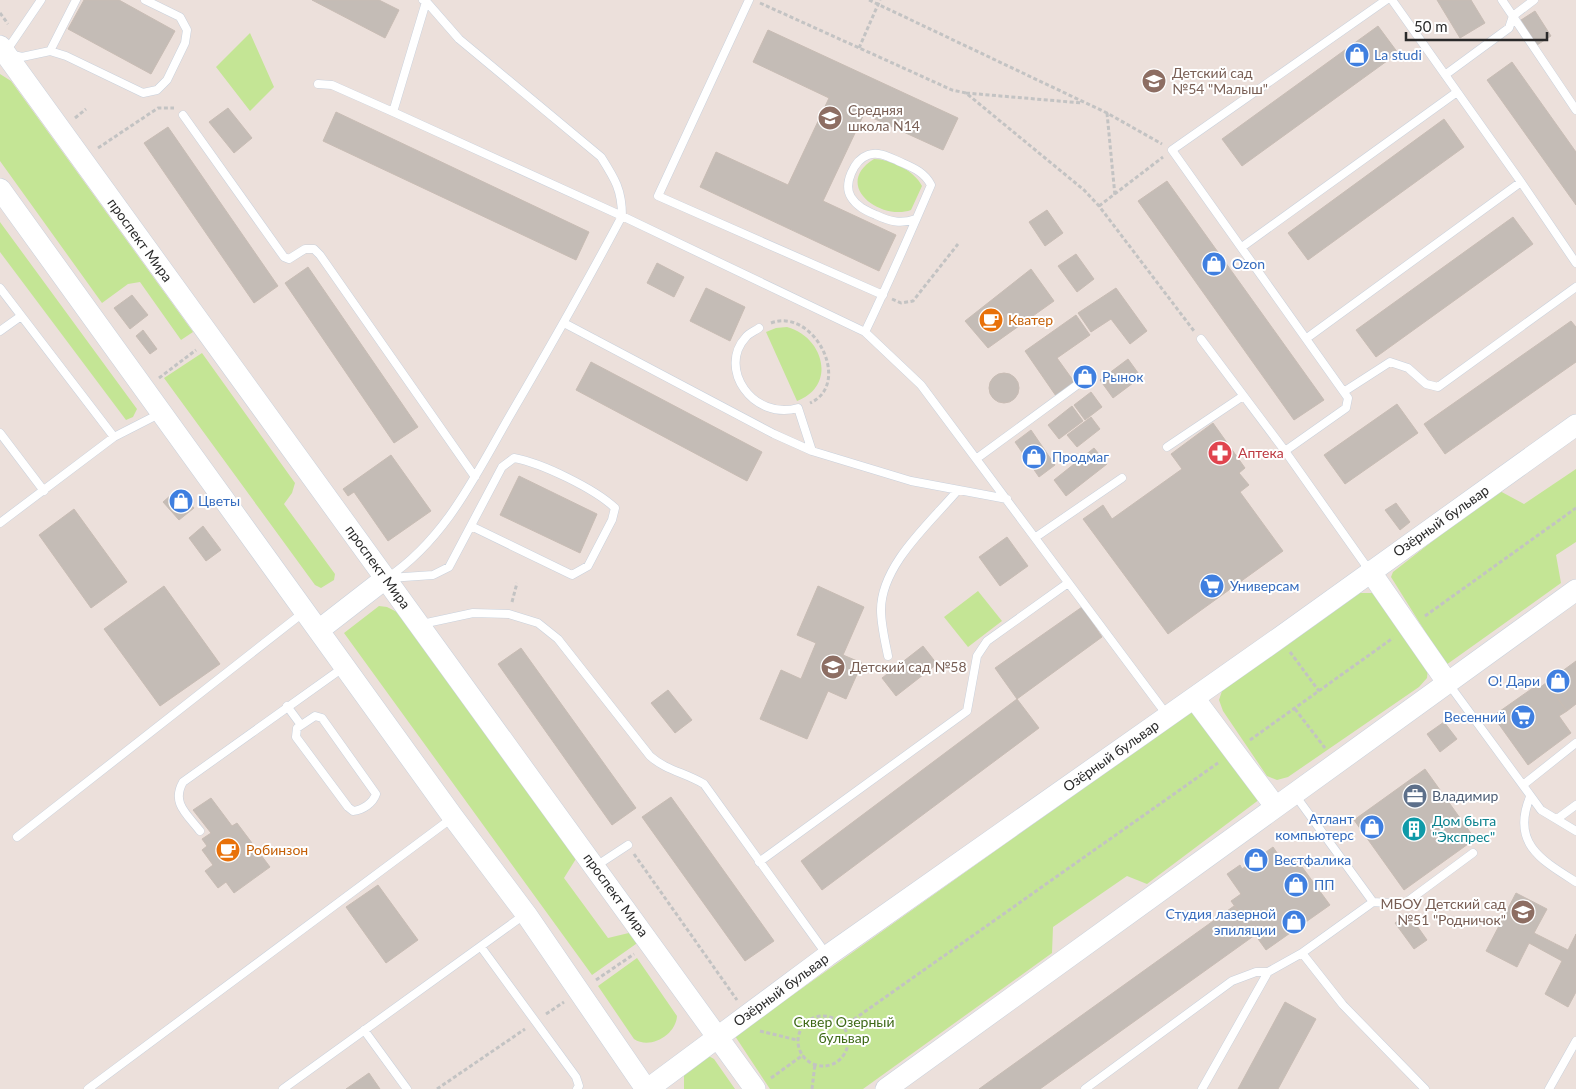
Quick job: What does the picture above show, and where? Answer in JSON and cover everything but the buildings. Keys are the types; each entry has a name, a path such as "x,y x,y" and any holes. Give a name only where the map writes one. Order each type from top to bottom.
{"street":[{"name":"проспект Мира","path":"2,52 718,1035 763,1084"},
{"path":"0,189 306,610 453,817 526,914 578,992 647,1089"},
{"name":"Озёрный бульвар","path":"647,1089 828,956 1279,638 1576,425"},
{"path":"1370,571 1447,682"},
{"path":"319,630 386,578"},
{"path":"888,1089 1275,806 1576,590"},
{"path":"1194,698 1275,806"}],"lane":[{"path":"41,0 2,52 22,57 50,51 66,56 143,93 157,90 170,72 185,42 187,30 180,17 145,0"},
{"path":"50,51 76,0"},
{"path":"749,0 658,196 883,295"},
{"path":"1285,452 1346,408 1348,398 1345,391 1172,150 1386,0"},
{"path":"1392,0 1521,182 1576,264"},
{"path":"1502,0 1576,110"},
{"path":"1445,75 1509,28 1512,16 1534,0"},
{"path":"393,112 424,1"},
{"path":"386,578 430,543 453,513 564,324 622,216 622,197 616,181 601,157 459,39 424,1"},
{"path":"318,84 332,85 393,112 622,216 865,332 921,385 1036,537 1167,716"},
{"path":"1242,247 1457,92"},
{"path":"183,115 284,257 290,260 305,249 314,249 320,255 475,477"},
{"path":"865,332 883,295 931,185 920,171 882,154 868,155 856,165 850,178 850,196 860,208 890,222 905,223 916,219"},
{"path":"1307,338 1521,182"},
{"path":"1345,391 1390,362 1408,368 1426,384 1438,387 1576,287"},
{"path":"0,288 114,437"},
{"path":"0,332 21,316"},
{"path":"564,324 766,430 812,451 912,481 1007,499"},
{"path":"759,328 746,336 739,347 736,362 746,392 756,403 770,410 784,412 798,408 812,451"},
{"path":"1200,339 1285,452 1370,571"},
{"path":"976,459 1092,374"},
{"path":"1167,447 1243,396"},
{"path":"0,523 114,437 162,412"},
{"path":"0,433 44,491"},
{"path":"386,578 433,575 449,567 502,467 514,458 539,465 604,498 615,508 612,520 588,566 572,575 471,526"},
{"path":"1036,537 1122,478"},
{"path":"888,656 881,610 885,582 902,555 958,490"},
{"path":"759,862 967,711 977,656 987,642 1068,583"},
{"path":"17,837 306,610"},
{"path":"420,624 473,613 508,614 538,623 558,639 650,756 663,767 688,774 704,784 828,956"},
{"path":"200,831 178,802 177,791 182,782 346,666"},
{"path":"1447,682 1541,810 1576,831"},
{"path":"287,706 300,725"},
{"path":"311,717 322,718 374,790 376,794 374,800 360,810 353,811 348,807 296,737 295,732 300,725 311,717"},
{"path":"1523,784 1576,744"},
{"path":"1294,793 1373,902"},
{"path":"1530,797 1523,813 1523,821 1524,832 1531,848 1541,858 1576,882"},
{"path":"1557,819 1576,806"},
{"path":"88,1089 453,817"},
{"path":"596,866 628,845"},
{"path":"1085,1089 1232,980 1256,972 1268,972 1302,953 1373,902 1404,904 1473,853"},
{"path":"282,1089 526,914"},
{"path":"481,947 576,1077 580,1086 577,1089"},
{"path":"1302,953 1343,1005 1425,1089"},
{"path":"1202,1089 1268,972"},
{"path":"364,1030 407,1089"},
{"path":"1548,1089 1576,1041"}],"path":[{"path":"753,0 952,90 966,93 1085,103"},
{"path":"868,0 1107,113 1172,150 1100,206"},
{"path":"859,48 880,0"},
{"path":"966,93 1084,190 1100,206 1200,339"},
{"path":"91,153 158,108 173,107 183,115"},
{"path":"1107,113 1115,196"},
{"path":"883,295 901,303 912,302 958,244"},
{"path":"759,328 776,322 789,322 813,334 821,345 829,369 828,381 823,392 815,401 798,408"},
{"path":"145,388 212,338"},
{"path":"508,614 517,583"},
{"path":"1279,638 1319,692"},
{"path":"1295,708 1336,762"},
{"path":"843,1027 1234,752"},
{"path":"628,845 759,1030 797,1040"},
{"path":"437,1089 651,942"},
{"path":"819,1015 830,1017 843,1027 848,1043 841,1059 834,1064 824,1066 815,1064 803,1055 797,1040 799,1031 806,1021 819,1015"},
{"path":"763,1084 803,1055"},
{"path":"812,1089 815,1064"}],"green space":[{"path":"250,33 274,87 250,111 216,67"},
{"path":"0,74 11,81 193,332 181,340 140,282 128,284 102,303 0,161"},
{"path":"874,159 887,161 901,167 914,175 919,181 922,186 911,210 899,212 886,210 875,206 865,198 859,189 858,179 862,169"},
{"path":"0,222 137,409 133,417 126,420 0,252"},
{"path":"787,327 800,332 810,341 817,351 821,362 821,374 818,385 810,394 797,401 766,332 776,328"},
{"path":"202,353 295,483 292,493 284,504 335,574 334,580 321,588 315,585 164,378"},
{"path":"1576,469 1576,542 1556,555 1561,583 1446,665 1391,577 1393,572 1498,490 1524,504"},
{"path":"978,591 1002,621 968,647 944,617"},
{"path":"1356,593 1372,593 1381,601 1428,668 1427,678 1419,687 1288,777 1277,780 1267,776 1223,711 1219,700 1222,691"},
{"path":"379,606 387,607 399,613 579,854 564,878 608,938 637,931 643,939 592,975 344,633"},
{"name":"Сквер Озерный бульвар","path":"1192,711 1260,799 1147,884 1127,876 1053,927 1052,953 863,1089 770,1089 735,1036"},
{"path":"637,958 677,1016 676,1023 667,1035 654,1042 640,1042 634,1039 598,986"},
{"path":"705,1054 714,1059 735,1089 684,1089 684,1071"}],"place":[{"name":"La studi","path":"1357,55"},
{"name":"Детский сад №54 \"Малыш\"","path":"1154,81"},
{"name":"Средняя школа N14","path":"830,118"},
{"name":"Ozon","path":"1214,264"},
{"name":"Кватер","path":"991,320"},
{"name":"Рынок","path":"1085,377"},
{"name":"Аптека","path":"1220,453"},
{"name":"Продмаг","path":"1034,457"},
{"name":"Цветы","path":"181,501"},
{"name":"Универсам","path":"1212,586"},
{"name":"Детский сад №58","path":"833,667"},
{"name":"О! Дари","path":"1558,681"},
{"name":"Весенний","path":"1523,717"},
{"name":"Владимир","path":"1415,796"},
{"name":"Атлант компьютерс","path":"1372,827"},
{"name":"Дом быта \"Экспрес\"","path":"1414,829"},
{"name":"Робинзон","path":"228,850"},
{"name":"Вестфалика","path":"1256,860"},
{"name":"ПП","path":"1296,885"},
{"name":"МБОУ Детский сад №51 \"Родничок\"","path":"1523,912"},
{"name":"Студия лазерной эпиляции","path":"1294,922"}]}
